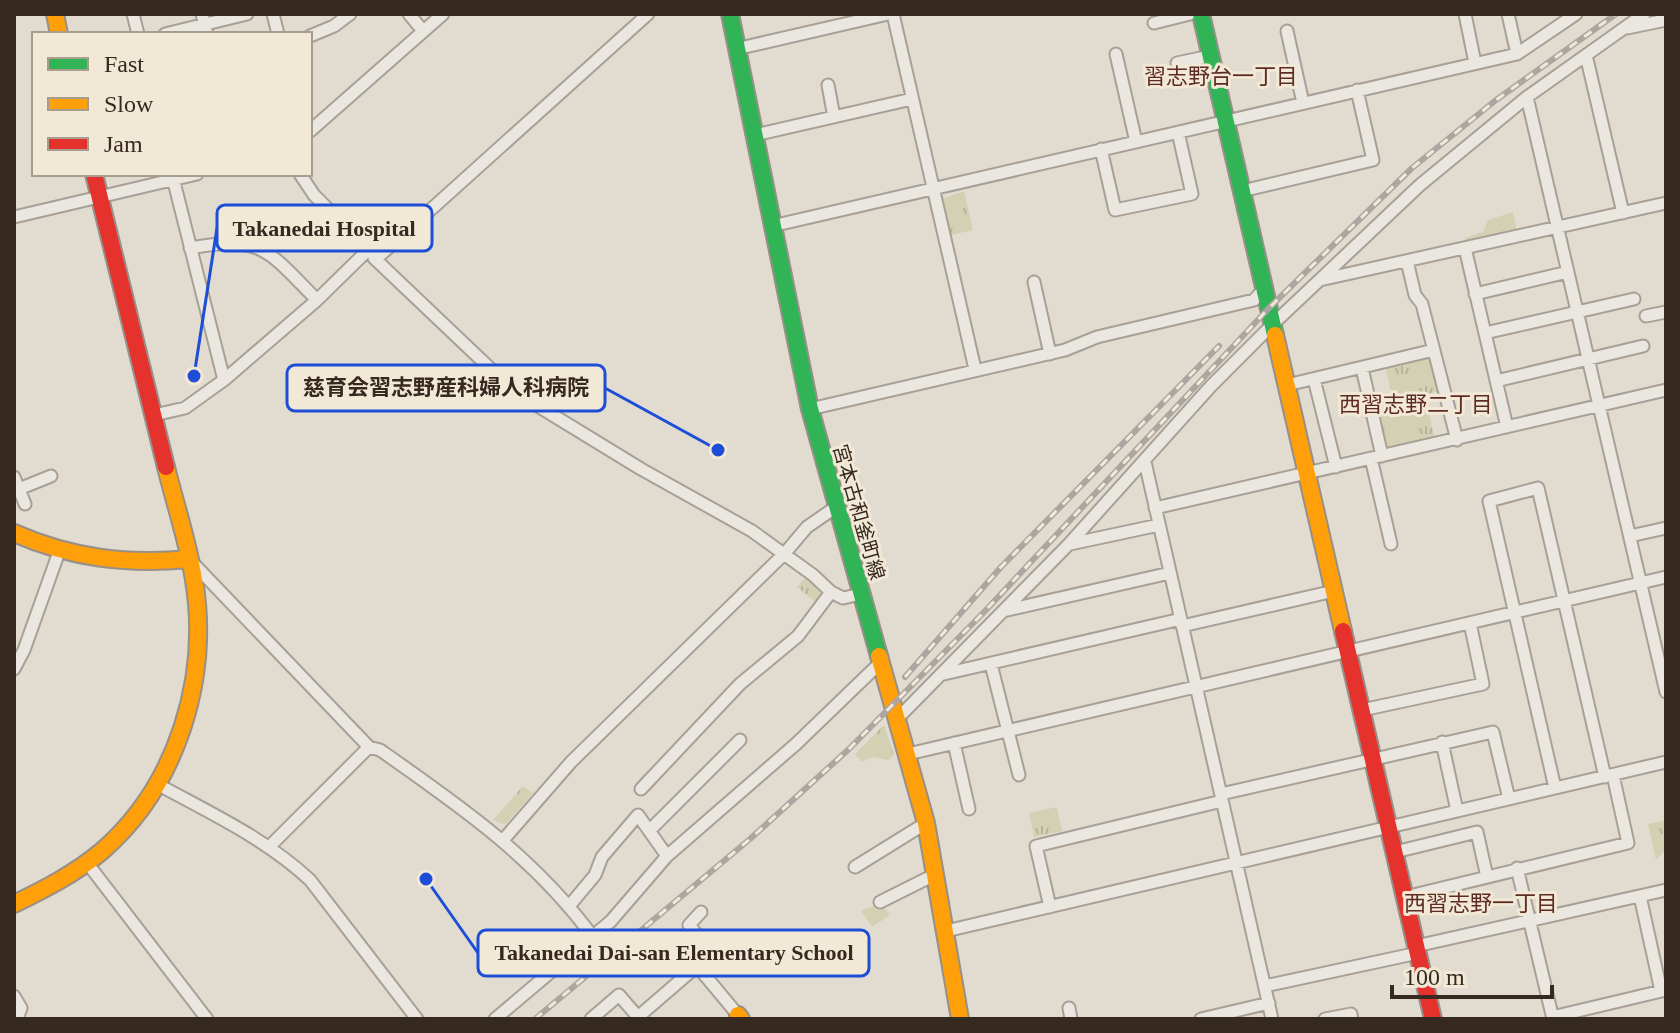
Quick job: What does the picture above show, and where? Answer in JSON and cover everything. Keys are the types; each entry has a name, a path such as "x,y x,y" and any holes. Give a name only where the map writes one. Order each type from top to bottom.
{"street":[{"path":"173,32 247,14"},
{"path":"312,35 334,26 350,14"},
{"path":"409,14 423,31"},
{"path":"312,125 443,14"},
{"path":"154,415 185,408 224,380 371,254 391,247 648,14"},
{"name":"宮本古和釜町線","path":"730,14 810,409 926,823 960,1019"},
{"path":"736,49 890,14 975,369"},
{"path":"1154,23 1190,14"},
{"path":"1201,14 1433,1019"},
{"path":"1465,14 1475,63"},
{"path":"1508,14 1517,54"},
{"path":"772,226 1517,54 1576,14"},
{"path":"898,718 1069,544 1273,324 1420,185 1527,97 1644,14"},
{"path":"1622,30 1666,20"},
{"path":"1287,31 1303,103"},
{"path":"1116,54 1136,142"},
{"path":"1586,55 1623,213"},
{"path":"1177,63 1210,56"},
{"path":"828,85 834,117"},
{"path":"1242,191 1373,160 1357,90"},
{"path":"1527,97 1666,692"},
{"path":"755,135 912,99"},
{"path":"1101,149 1115,210 1192,194 1178,132"},
{"path":"14,904 46,890 88,864 131,822 159,785 179,744 195,684 199,626 189,559 94,176"},
{"path":"301,176 314,195 371,254 515,392 641,469 714,507 785,553 831,592 843,598 861,594"},
{"path":"14,217 100,198 173,177 224,380"},
{"path":"1319,281 1666,203"},
{"path":"190,248 235,241 256,246 273,255 317,300"},
{"path":"1465,248 1507,427"},
{"path":"1407,261 1457,440"},
{"path":"1475,294 1568,272"},
{"path":"1034,282 1050,354"},
{"path":"810,409 1050,354 1097,337 1254,300 1264,289"},
{"path":"1485,333 1634,299"},
{"path":"1646,316 1666,312"},
{"path":"1496,381 1643,346"},
{"path":"1287,385 1434,350"},
{"path":"1362,368 1391,544"},
{"path":"1314,379 1336,467"},
{"path":"1155,508 1666,390"},
{"path":"1145,462 1272,1019"},
{"path":"25,504 16,483 51,476"},
{"path":"1405,897 1628,843 1564,601 1538,488 1489,501 1555,788"},
{"path":"504,839 571,762 785,553 807,527 836,507"},
{"path":"1069,544 1159,525"},
{"path":"1630,536 1666,528"},
{"path":"14,533 60,549 135,565 189,559"},
{"path":"14,669 60,549"},
{"path":"189,559 369,747 380,750 504,839 570,905 593,937"},
{"path":"1003,611 1170,573"},
{"path":"908,754 1666,577"},
{"path":"941,675 1334,591"},
{"path":"641,789 740,684 798,636 831,592"},
{"path":"1362,710 1483,684 1470,623"},
{"path":"495,1019 593,937 667,856 796,744 881,662"},
{"path":"991,664 1019,775"},
{"path":"1050,907 1036,846 1442,742 1493,732 1509,799"},
{"path":"650,830 740,740"},
{"path":"1442,742 1457,811"},
{"path":"954,743 969,809"},
{"path":"270,846 369,747"},
{"path":"946,931 1666,762"},
{"path":"159,785 270,846 310,880 417,1019"},
{"path":"570,905 595,875 602,857 638,815 667,856"},
{"path":"855,867 926,823"},
{"path":"1395,852 1477,832 1487,877"},
{"path":"88,864 207,1019"},
{"path":"1517,868 1553,1018 1664,990 1640,896"},
{"path":"880,902 936,874"},
{"path":"1265,986 1530,920 1666,890"},
{"path":"591,1019 619,995 638,1018 698,967 712,953 689,925 701,912"},
{"path":"698,967 739,1017"},
{"path":"14,996 21,1008 17,1019"},
{"path":"1209,1018 1269,1003"},
{"path":"1325,1019 1351,1014 1352,1019"}],"green space":[{"path":"964,191 973,230 951,235 942,199"},
{"path":"1513,212 1517,233 1467,245 1465,238 1483,232 1488,220"},
{"path":"1426,355 1430,358 1439,391 1424,395 1435,439 1389,451 1384,448 1375,411 1394,406 1385,365"},
{"path":"806,577 822,595 817,603 797,587"},
{"path":"884,725 894,755 888,760 873,757 862,762 855,754"},
{"path":"523,786 533,793 505,825 493,820"},
{"path":"1057,807 1062,831 1034,837 1029,813"},
{"path":"1666,820 1666,849 1656,860 1648,824"},
{"path":"881,903 890,915 872,927 861,911"}],"railway":[{"path":"535,1019 750,839 849,749 985,611 1269,308 1412,168 1496,100 1616,14"},
{"path":"905,677 1001,567 1219,346"}],"traffic: fast":[{"path":"730,14 810,409 879,656"},
{"path":"1201,14 1275,335"}],"traffic: slow":[{"path":"55,14 59,32"},
{"path":"1275,335 1343,631"},
{"path":"14,904 82,866 102,851 128,824 151,794 169,762 182,727 192,691 198,617 185,537 166,467"},
{"path":"14,533 35,542 100,558 144,561 189,559"},
{"path":"879,656 926,823 960,1019"},
{"path":"738,1015 741,1019"}],"traffic: jam":[{"path":"94,176 166,467"},
{"path":"1343,631 1433,1019"}],"place":[{"name":"Takanedai Hospital","path":"194,376"},
{"name":"慈育会習志野産科婦人科病院","path":"718,450"},
{"name":"Takanedai Dai-san Elementary School","path":"426,879"}],"district":[{"name":"習志野台一丁目","path":"1221,76"},
{"name":"西習志野二丁目","path":"1416,404"},
{"name":"西習志野一丁目","path":"1481,903"}]}
